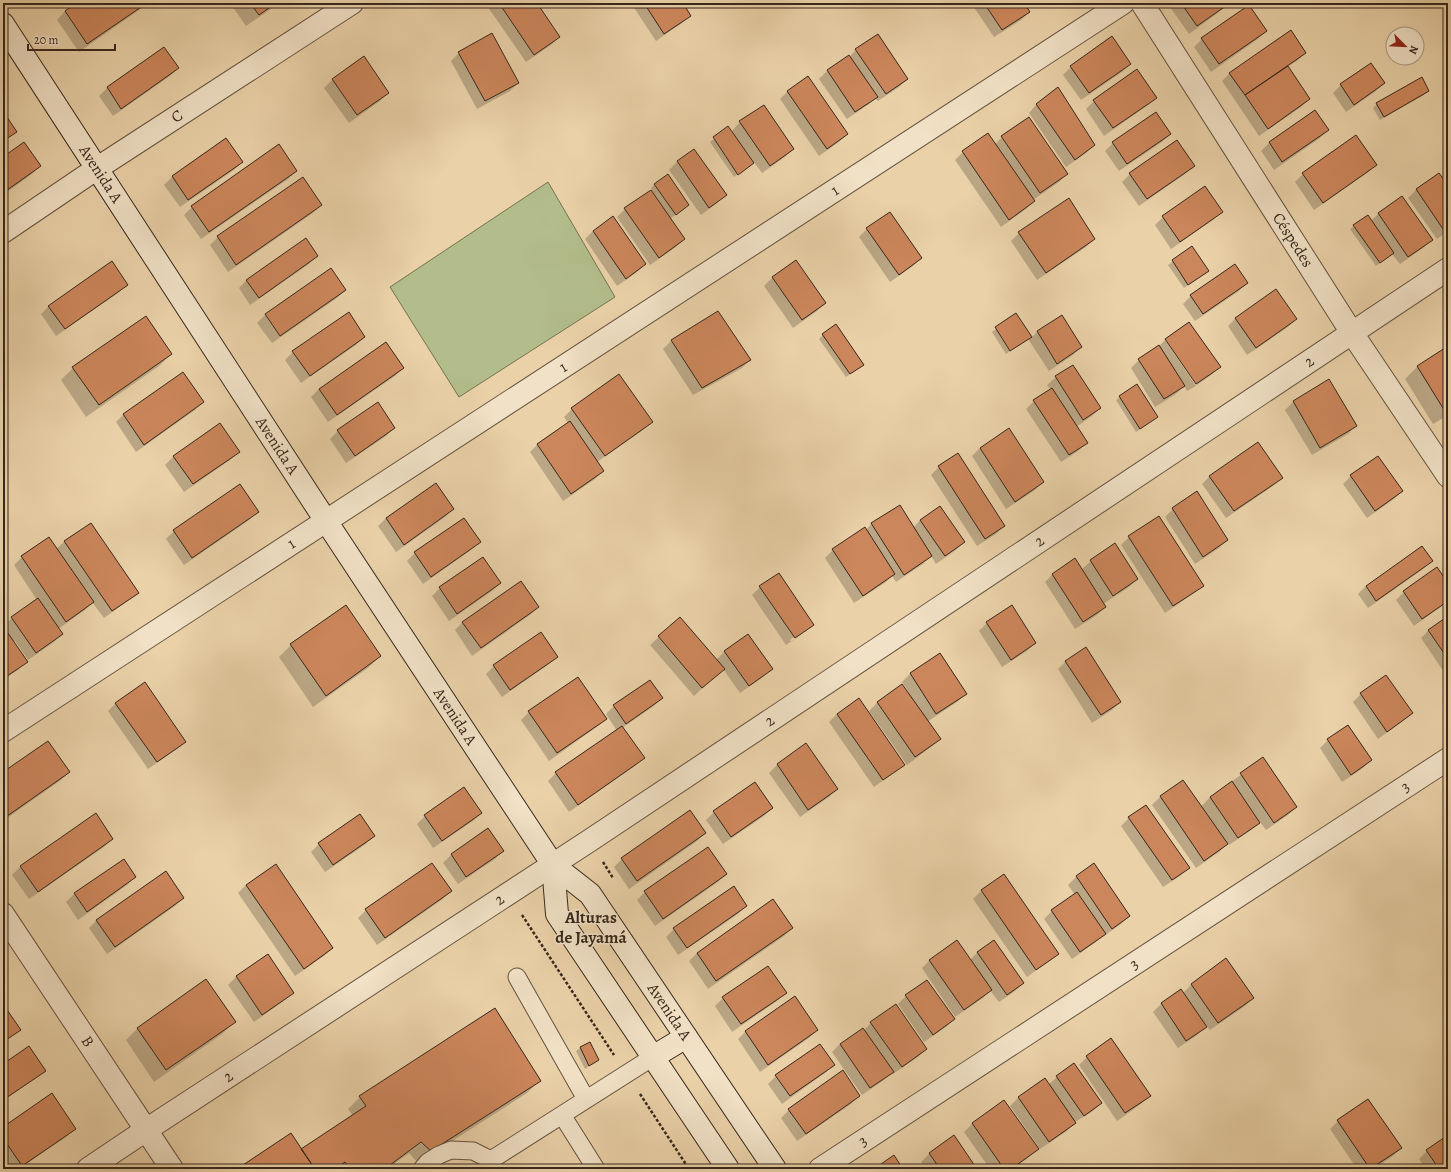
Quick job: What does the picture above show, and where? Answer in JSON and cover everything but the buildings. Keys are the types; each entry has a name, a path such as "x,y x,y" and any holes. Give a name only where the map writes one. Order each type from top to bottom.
{"street":[{"name":"C","path":"3,232 96,169 352,3"},
{"name":"1","path":"3,732 1123,3"},
{"name":"Céspedes","path":"1142,3 1352,333 1448,476"},
{"name":"Avenida A","path":"3,24 326,521 553,865 590,894 775,1169"},
{"name":"2","path":"88,1169 508,895 1448,269"},
{"name":"3","path":"820,1169 1448,759"},
{"name":"Avenida A","path":"553,865 557,914 728,1169"},
{"name":"B","path":"3,914 172,1169"},
{"path":"653,1057 686,1037"}],"lane":[{"path":"517,977 586,1099"},
{"path":"422,1169 428,1162 451,1150 473,1151 492,1165 562,1115 653,1057"},
{"path":"562,1115 596,1169"}],"path":[{"path":"508,895 689,1169"}],"green space":[{"path":"548,182 615,297 459,397 390,287"}],"district":[{"name":"Alturas de Jayamá","path":"591,927"}]}
